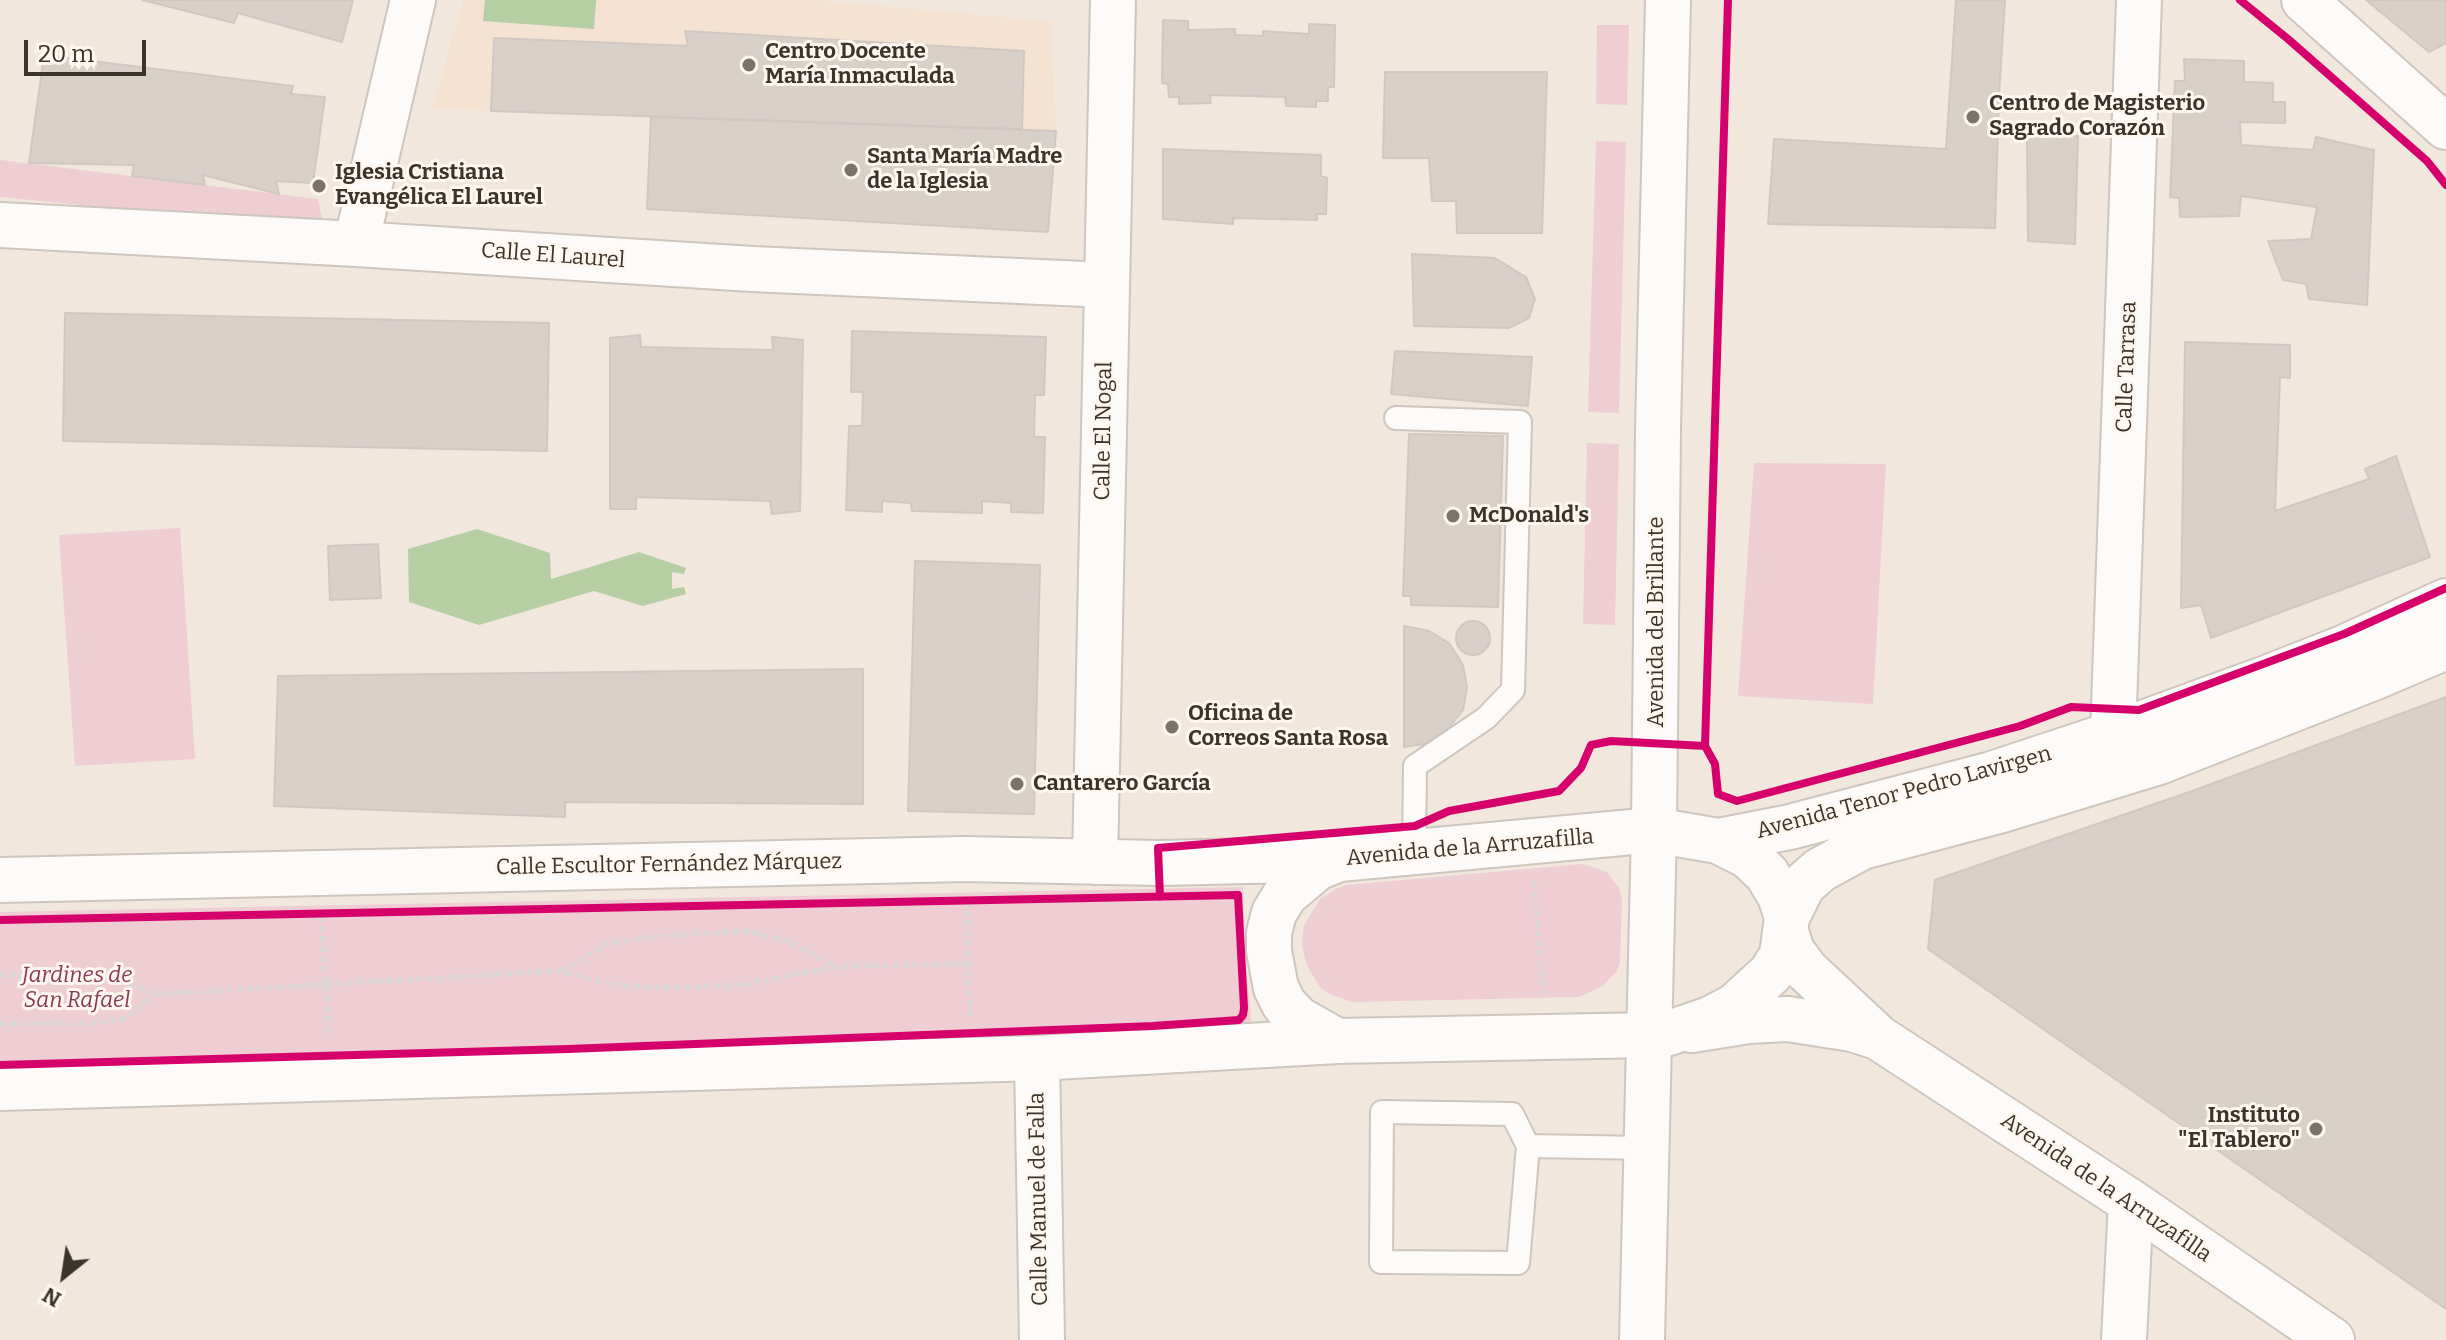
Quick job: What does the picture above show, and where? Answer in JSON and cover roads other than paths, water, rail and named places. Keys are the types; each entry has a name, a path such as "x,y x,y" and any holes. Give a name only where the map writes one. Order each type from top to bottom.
{"main road":[{"path":"356,244 413,0"},
{"name":"Calle El Nogal","path":"1095,862 1113,0"},
{"name":"Avenida del Brillante","path":"1642,1340 1648,1148 1660,1034 1654,830 1658,429 1668,0"},
{"name":"Calle Tarrasa","path":"2113,734 2139,0"},
{"path":"2304,0 2446,127"},
{"name":"Calle El Laurel","path":"0,225 752,269 1107,285"},
{"name":"Avenida Tenor Pedro Lavirgen","path":"1718,841 1790,827 1992,774 2113,734 2343,648 2446,601"},
{"name":"Avenida Tenor Pedro Lavirgen","path":"1787,926 1794,900 1811,878 1839,857 1862,847 2002,810 2159,762 2446,647"},
{"name":"Avenida de la Arruzafilla","path":"1879,1038 1840,1027 1788,1019 1749,1021 1660,1034 1337,1041 1298,1019 1284,1004 1271,971 1269,933 1274,913 1285,895 1317,868 1339,859 1654,830 1718,841 1748,856 1767,874 1780,896 1792,951 1806,970 1879,1038 2131,1202 2332,1340"},
{"name":"Calle Escultor Fernández Márquez","path":"0,880 965,880 1095,862 1339,859"},
{"name":"Avenida de la Arruzafilla","path":"1660,1034 1710,1019 1735,1006 1755,990 1782,955 1787,926"},
{"path":"0,1088 1037,1058 1337,1041"},
{"name":"Calle Manuel de Falla","path":"1037,1058 1042,1340"},
{"path":"2124,1340 2131,1202"}],"lane":[{"path":"1396,418 1520,422 1513,690 1486,718 1415,766 1414,852"},
{"path":"1382,1112 1512,1114 1528,1146 1518,1263 1381,1262 1382,1112"},
{"path":"1528,1146 1648,1148"}],"place":[{"name":"Centro Docente María Inmaculada","path":"749,65"},
{"name":"Centro de Magisterio Sagrado Corazón","path":"1973,117"},
{"name":"Santa María Madre de la Iglesia","path":"851,170"},
{"name":"Iglesia Cristiana Evangélica El Laurel","path":"319,186"},
{"name":"McDonald's","path":"1453,516"},
{"name":"Oficina de Correos Santa Rosa","path":"1172,727"},
{"name":"Cantarero García","path":"1017,784"},
{"name":"Instituto \"El Tablero\"","path":"2316,1129"}],"park label":[{"name":"Jardines de San Rafael","path":"77,988"}]}
